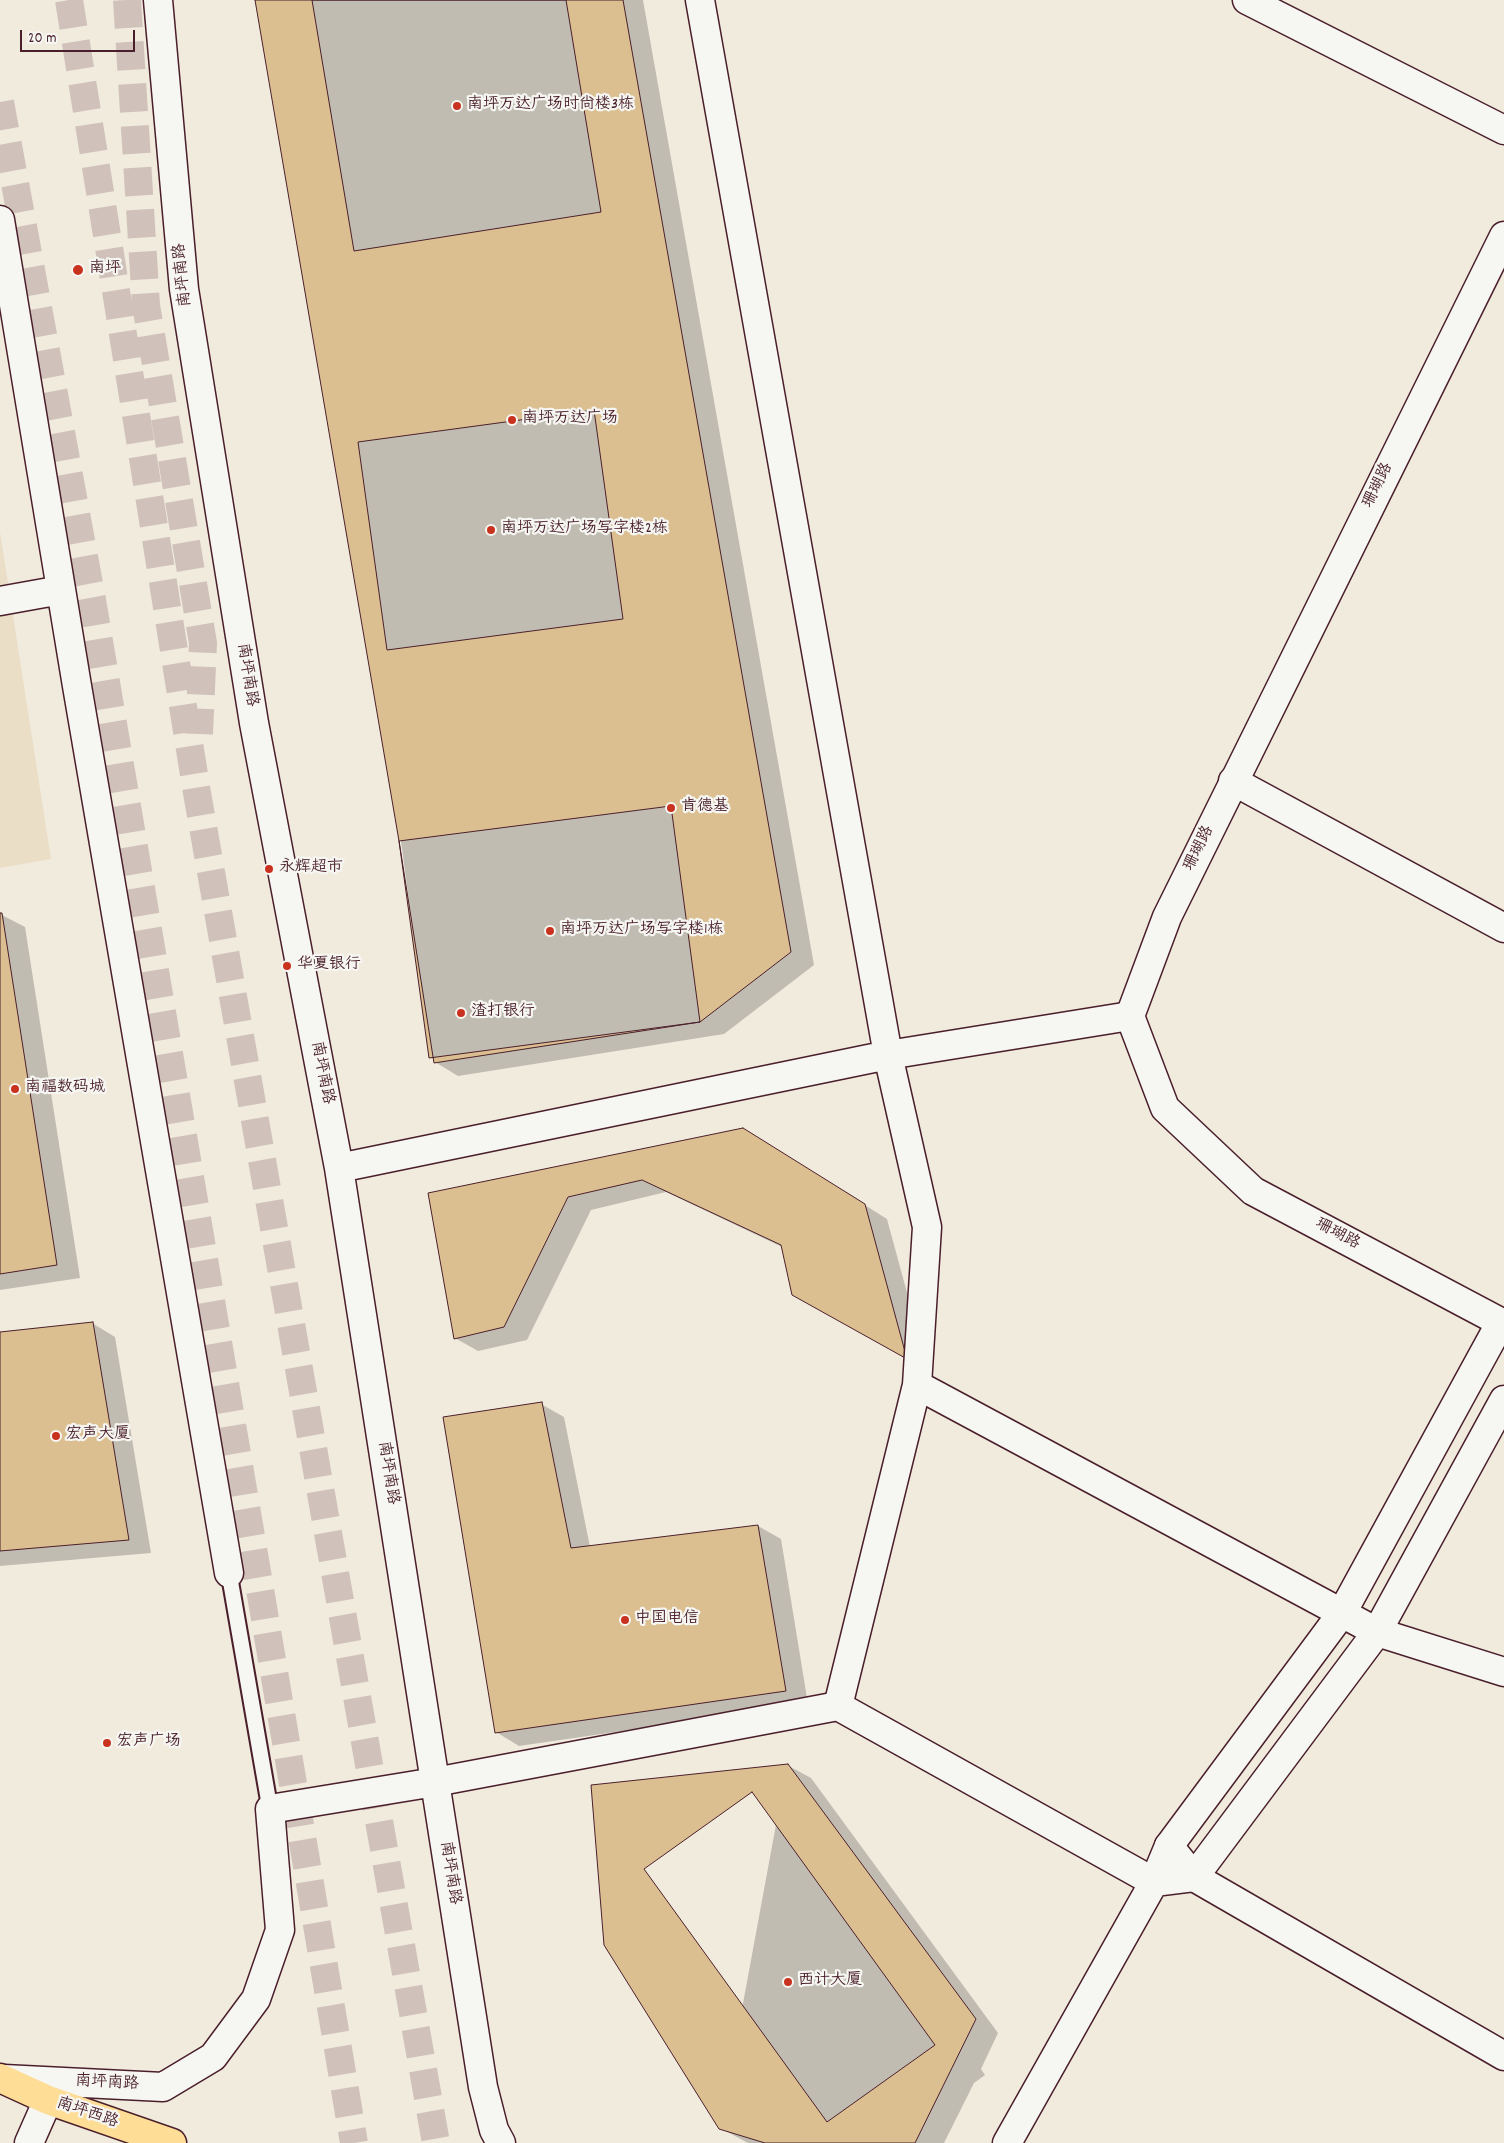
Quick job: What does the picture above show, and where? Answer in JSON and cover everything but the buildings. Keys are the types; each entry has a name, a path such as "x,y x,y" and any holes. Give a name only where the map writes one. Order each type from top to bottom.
{"main road":[{"name":"南坪西路","path":"2,2078 48,2100 172,2143"},
{"path":"48,2100 132,2143"}],"street":[{"name":"南坪南路","path":"158,0 184,289 254,723 339,1168 483,2087 494,2130 501,2143"},
{"path":"700,0 888,1055 927,1227 917,1385 838,1706"},
{"path":"1246,0 1504,130"},
{"name":"南坪南路","path":"0,220 61,590 229,1573"},
{"name":"珊瑚路","path":"1502,1323 1254,1191 1165,1108 1130,1016 1167,917 1504,236"},
{"path":"0,602 61,590"},
{"path":"1233,781 1504,928"},
{"path":"339,1168 888,1055 1130,1016"},
{"path":"1007,2143 1154,1882 1169,1846 1342,1613 1502,1323"},
{"path":"917,1385 1378,1632 1504,1672"},
{"path":"270,1809 435,1782 838,1706 1154,1882 1194,1876 1378,1632 1504,1400"},
{"name":"南坪南路","path":"2,2078 163,2087 213,2057 256,1999 280,1930 270,1809"},
{"path":"1169,1846 1194,1876 1504,2056"},
{"path":"29,2143 48,2100"}],"lane":[{"name":"南坪南路","path":"229,1573 270,1809"}],"shaded area":[{"path":"0,532 51,859 0,868"}],"tunnel":[{"path":"69,0 197,793 436,2143"},
{"path":"127,0 146,305 203,643 199,734"},
{"path":"0,102 92,600 354,2143"}],"place":[{"name":"南坪万达广场时尚楼3栋","path":"457,106"},
{"name":"南坪","path":"78,270"},
{"name":"南坪万达广场","path":"512,420"},
{"name":"南坪万达广场写字楼2栋","path":"491,530"},
{"name":"肯德基","path":"671,808"},
{"name":"永辉超市","path":"269,869"},
{"name":"南坪万达广场写字楼1栋","path":"550,931"},
{"name":"华夏银行","path":"287,966"},
{"name":"渣打银行","path":"461,1013"},
{"name":"南福数码城","path":"15,1089"},
{"name":"宏声大厦","path":"56,1436"},
{"name":"中国电信","path":"625,1620"},
{"name":"宏声广场","path":"107,1743"},
{"name":"西计大厦","path":"788,1982"}]}
